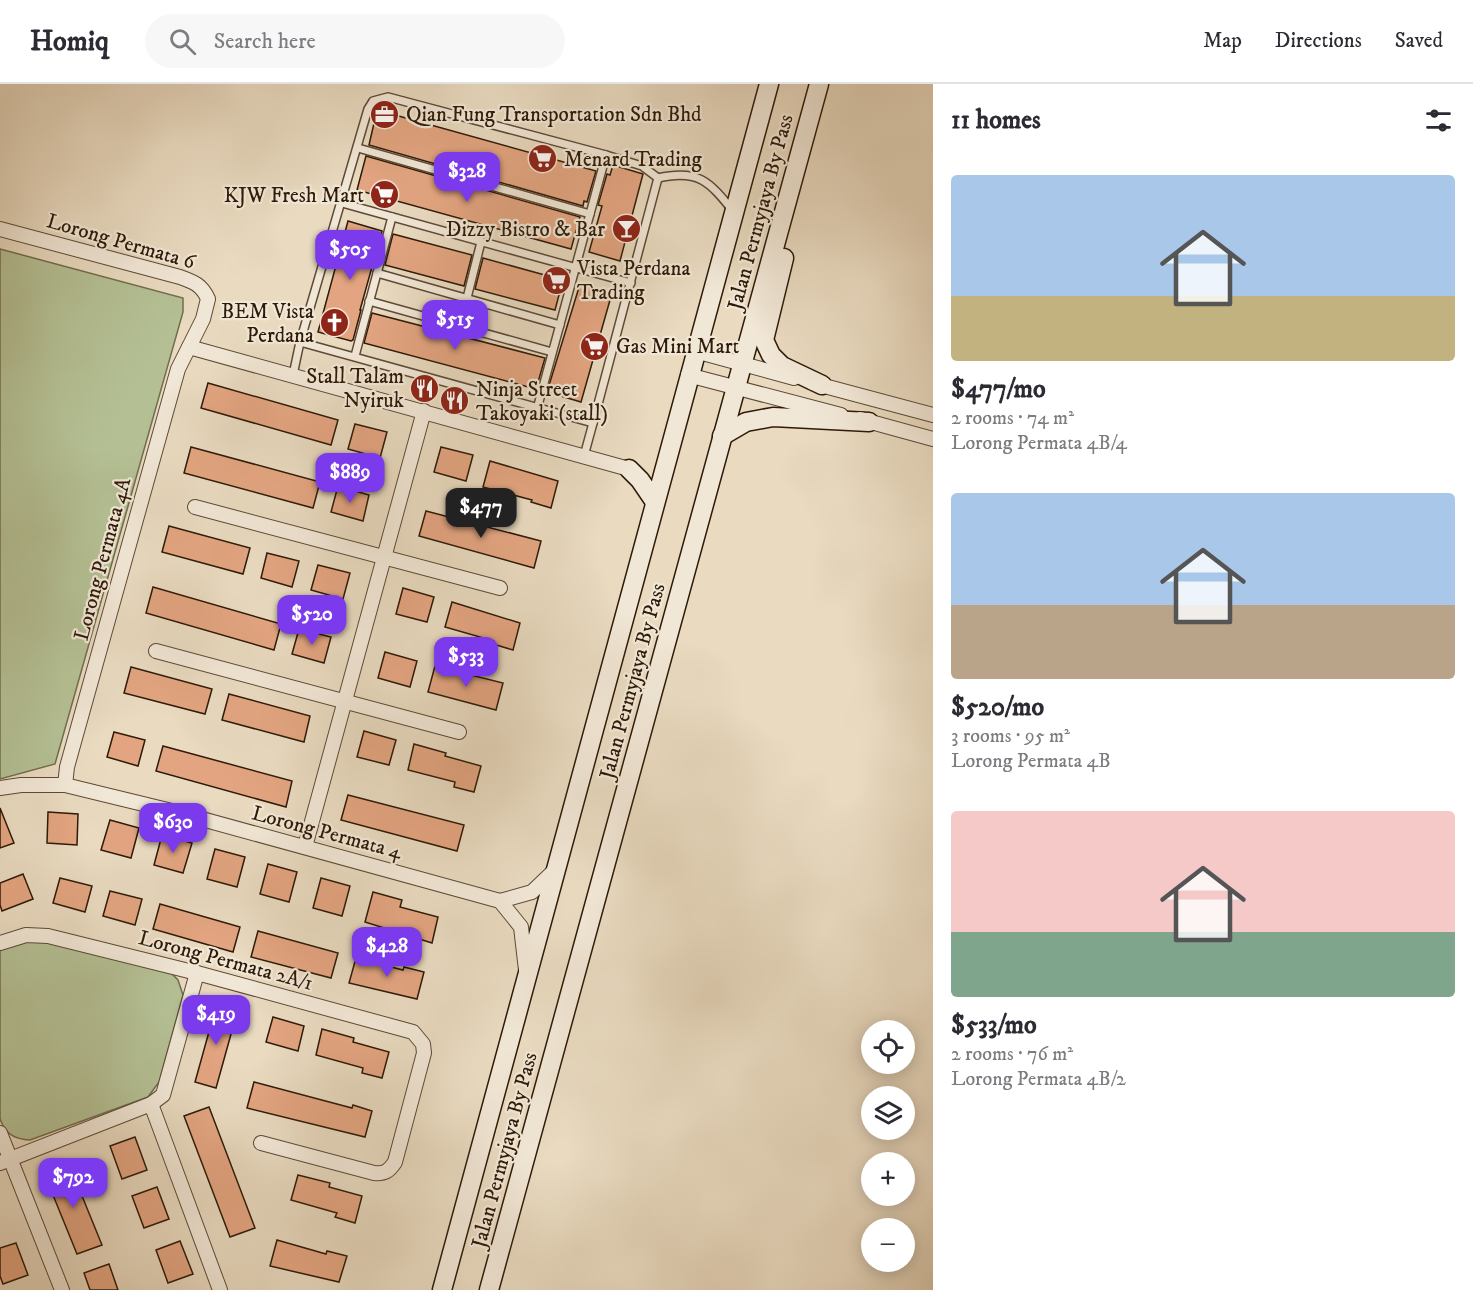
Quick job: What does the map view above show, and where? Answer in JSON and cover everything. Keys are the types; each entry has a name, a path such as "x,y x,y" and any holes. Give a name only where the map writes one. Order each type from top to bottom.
{"main road":[{"name":"Jalan Permyjaya By Pass","path":"442,1290 688,375 769,84"},
{"name":"Jalan Permyjaya By Pass","path":"489,1290 819,84"},
{"path":"789,195 795,221 764,340 771,355 782,366 822,385"},
{"path":"722,436 746,422 773,417 869,422"},
{"path":"629,470 640,480 655,502"}],"street":[{"name":"Lorong Permata 6","path":"0,229 197,283 203,288 208,299 189,347"},
{"path":"189,347 629,470"},
{"name":"Lorong Permata 4A","path":"65,785 73,746 159,433 178,369 189,347"},
{"path":"695,351 933,415"},
{"path":"688,375 933,439"},
{"path":"305,847 424,411"},
{"path":"195,507 500,588"},
{"path":"156,651 459,732"},
{"name":"Lorong Permata 4","path":"0,788 21,785 65,785 305,847 500,902"},
{"path":"527,975 521,927 500,902 532,892 556,869"},
{"name":"Lorong Permata 2A/1","path":"0,943 26,935 48,936 197,973 413,1032 423,1044 424,1053 395,1162 383,1174 261,1143"},
{"path":"5,1161 151,1104 163,1095 197,973"},
{"path":"151,1104 220,1290"},
{"path":"0,1133 5,1161 62,1290"}],"lane":[{"path":"293,375 300,342 370,104 378,99 388,97 606,155 642,166 658,178 680,173 701,179 716,190 734,213"},
{"path":"358,148 590,214"},
{"path":"537,409 606,155"},
{"path":"584,456 658,178"},
{"path":"342,203 631,283"},
{"path":"355,356 392,217"},
{"path":"466,298 481,242"},
{"path":"377,273 560,325"},
{"path":"369,301 552,352"},
{"path":"300,342 593,423"}],"green space":[{"path":"0,249 183,298 183,312 55,764 0,779"},
{"path":"23,941 58,942 167,969 178,980 183,995 159,1082 148,1097 30,1140 15,1137 5,1129 0,1119 0,949"}],"building":[{"path":"377,110 596,171 587,202 584,201 583,206 369,145"},
{"path":"366,156 580,217 571,249 357,190"},
{"path":"613,165 643,174 620,261 589,252 602,206 598,205 607,174 610,175"},
{"path":"348,221 382,231 351,341 318,332"},
{"path":"393,234 472,255 464,286 385,265"},
{"path":"483,258 563,280 555,310 475,289"},
{"path":"580,284 612,293 581,402 547,392"},
{"path":"372,313 545,358 536,389 364,343"},
{"path":"208,383 338,420 331,445 201,408"},
{"path":"355,424 387,432 380,458 348,449"},
{"path":"191,447 320,482 313,508 184,473"},
{"path":"441,447 473,455 466,481 434,472"},
{"path":"490,461 558,481 551,508 531,502 532,500 483,487"},
{"path":"338,486 369,495 363,521 331,512"},
{"path":"426,511 541,541 534,568 419,536"},
{"path":"169,526 250,548 243,574 162,552"},
{"path":"267,553 299,561 292,587 261,578"},
{"path":"318,565 350,573 343,599 311,590"},
{"path":"153,587 281,624 274,650 146,613"},
{"path":"403,588 434,597 427,622 396,614"},
{"path":"452,602 520,623 513,650 493,644 494,641 445,627"},
{"path":"299,629 331,637 324,663 292,654"},
{"path":"385,652 417,661 410,687 378,678"},
{"path":"435,666 503,683 496,710 428,692"},
{"path":"131,667 212,689 205,714 124,693"},
{"path":"229,694 310,716 304,742 222,720"},
{"path":"364,731 396,740 389,765 357,757"},
{"path":"114,732 145,740 138,766 107,757"},
{"path":"414,744 481,766 474,792 454,787 455,782 408,770"},
{"path":"163,746 292,781 286,807 156,771"},
{"path":"348,795 464,825 457,851 341,820"},
{"path":"0,808 14,843 0,848"},
{"path":"48,812 78,814 77,845 47,843"},
{"path":"110,820 139,828 131,858 101,850"},
{"path":"162,835 192,843 183,873 154,865"},
{"path":"215,849 245,857 237,887 207,879"},
{"path":"268,864 297,872 289,902 260,894"},
{"path":"23,874 33,899 2,911 0,883"},
{"path":"60,878 92,886 85,912 53,903"},
{"path":"321,878 350,886 342,916 313,908"},
{"path":"110,891 142,899 135,925 103,916"},
{"path":"373,892 402,900 400,907 438,917 432,943 365,922"},
{"path":"160,904 240,927 233,952 153,929"},
{"path":"258,931 338,953 331,978 251,957"},
{"path":"356,958 403,970 404,967 424,972 417,999 349,983"},
{"path":"217,1003 238,1009 216,1088 195,1082"},
{"path":"273,1017 304,1026 298,1051 266,1042"},
{"path":"322,1029 354,1038 353,1042 389,1052 382,1078 362,1073 363,1068 316,1055"},
{"path":"254,1082 352,1108 353,1105 372,1111 365,1137 247,1108"},
{"path":"209,1107 255,1228 230,1237 184,1116"},
{"path":"135,1137 147,1170 122,1179 110,1146"},
{"path":"69,1164 102,1245 77,1254 44,1173"},
{"path":"298,1175 330,1183 329,1187 362,1196 355,1223 335,1217 337,1213 291,1200"},
{"path":"157,1187 169,1219 144,1228 132,1196"},
{"path":"277,1240 326,1254 327,1251 347,1256 339,1282 270,1266"},
{"path":"180,1241 193,1274 168,1283 156,1250"},
{"path":"16,1243 28,1275 3,1284 0,1276 0,1248"},
{"path":"109,1264 118,1290 90,1290 84,1273"}],"place":[{"name":"Qian Fung Transportation Sdn Bhd","path":"385,114"},
{"name":"Menard Trading","path":"543,159"},
{"name":"KJW Fresh Mart","path":"385,195"},
{"name":"Dizzy Bistro & Bar","path":"626,229"},
{"name":"Vista Perdana Trading","path":"556,280"},
{"name":"BEM Vista Perdana","path":"335,323"},
{"name":"Gas Mini Mart","path":"595,346"},
{"name":"Stall Talam Nyiruk","path":"425,388"},
{"name":"Ninja Street Takoyaki (stall)","path":"455,401"}]}
